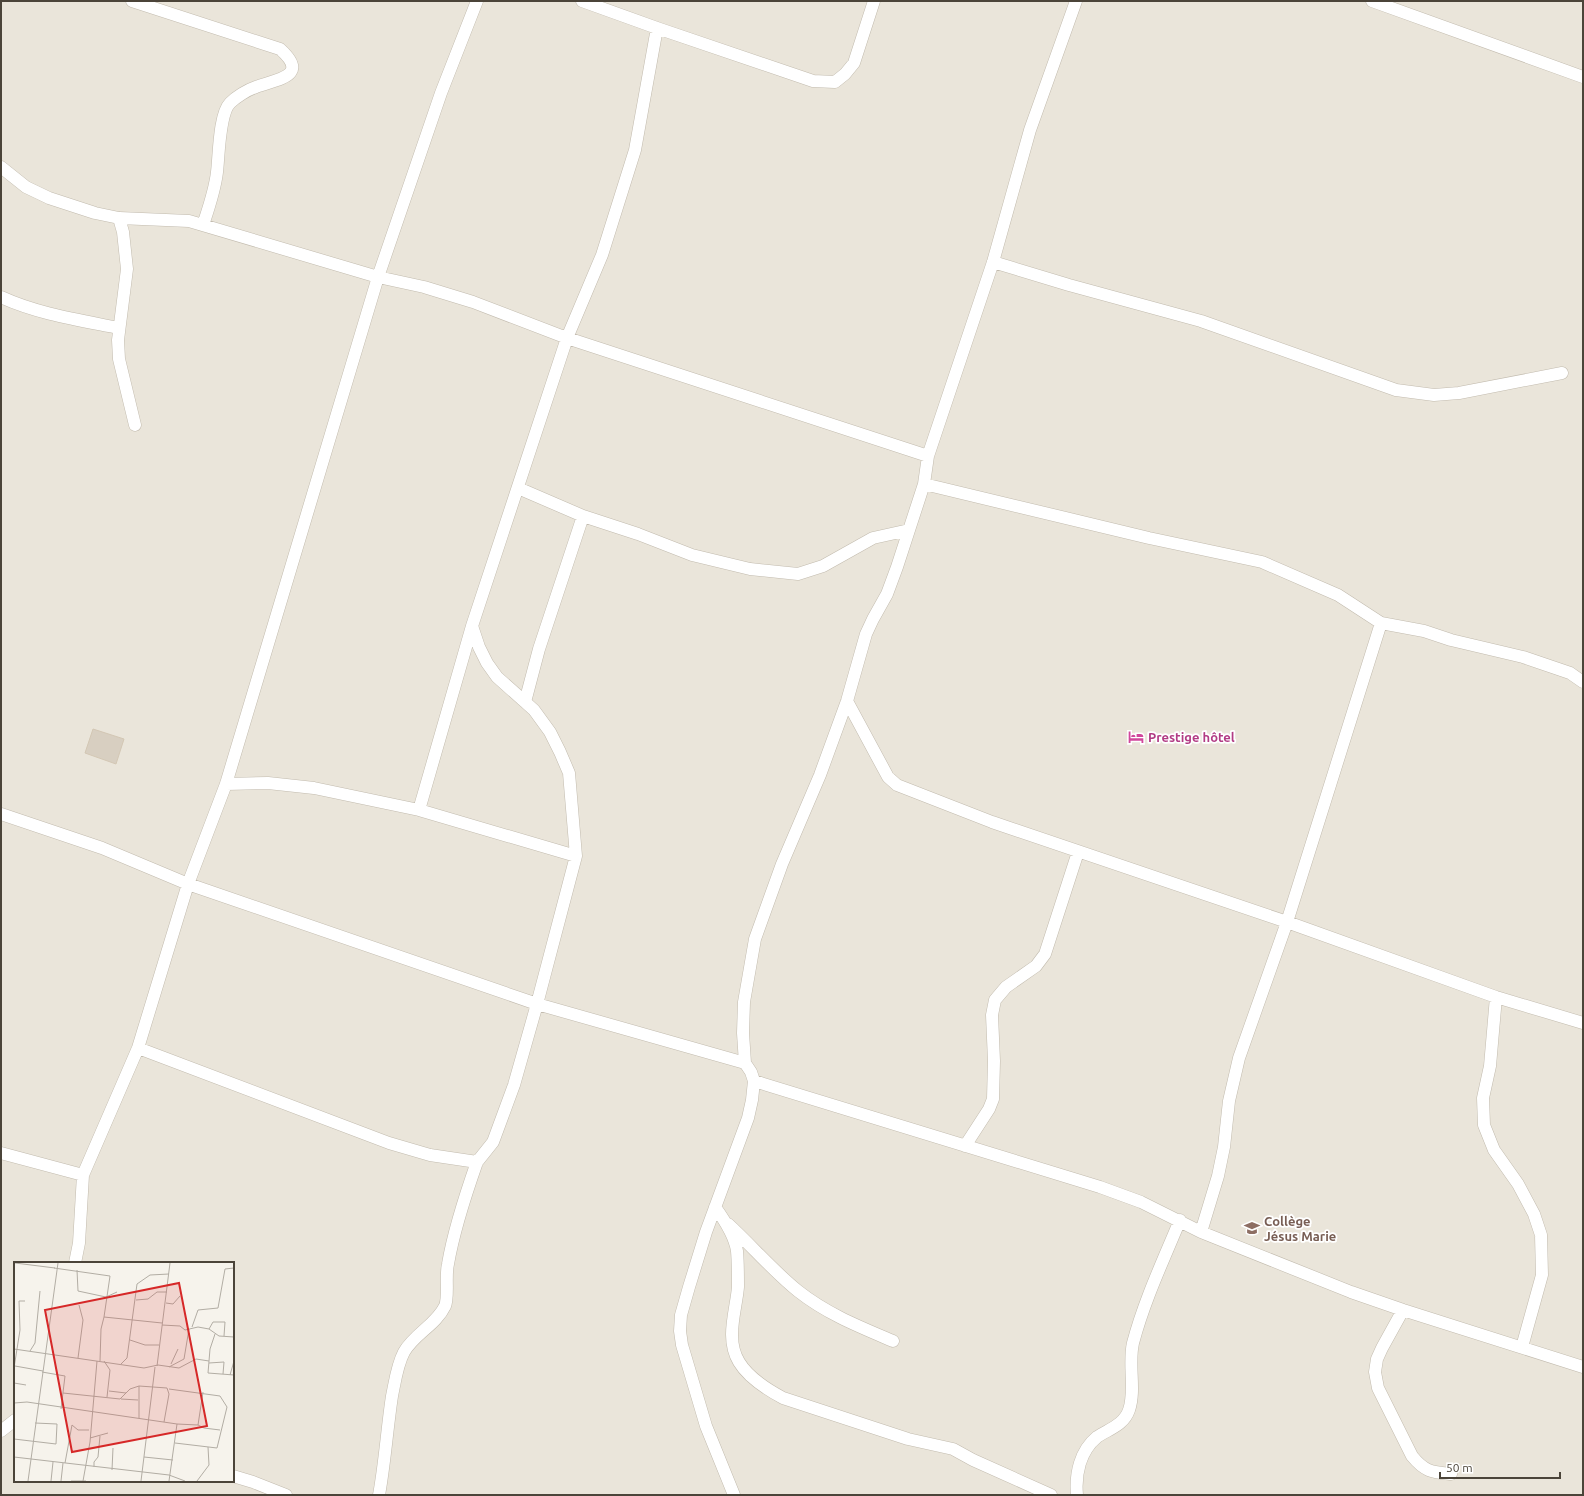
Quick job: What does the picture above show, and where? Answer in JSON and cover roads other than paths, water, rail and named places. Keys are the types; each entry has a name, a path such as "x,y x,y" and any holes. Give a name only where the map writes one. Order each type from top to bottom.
{"street":[{"path":"132,1 280,49 291,58 292,68 290,74 282,79 255,87 245,92 229,104 226,110 220,137 217,172 212,198 203,225"},
{"path":"75,1262 79,1243 83,1175 138,1048 188,884 226,784 378,276 441,93 476,1"},
{"path":"582,1 813,81 835,82 845,74 854,63 874,1"},
{"path":"734,1495 706,1426 682,1345 680,1332 681,1315 706,1232 748,1118 754,1082 751,1072 745,1063 743,1033 744,1002 755,939 782,864 820,775 847,701 866,634 887,594 909,530 924,484 928,456 993,262 1030,130 1076,1"},
{"path":"1372,1 1583,77"},
{"path":"419,810 472,626 566,338 602,254 635,150 657,28"},
{"path":"1,167 26,187 49,198 94,213 120,218 188,221 378,276 424,287 473,302 566,338 928,456"},
{"path":"120,218 124,232 127,268 119,328 119,359 135,424"},
{"path":"993,262 1201,322 1396,390 1434,395 1453,393 1562,372"},
{"path":"1,297 18,305 44,313 119,328"},
{"path":"924,484 1149,538 1262,562 1338,595 1381,623 1424,631 1451,640 1523,657 1570,673 1583,682"},
{"path":"518,488 583,516 638,534 692,556 750,569 798,574 823,566 873,538 909,530"},
{"path":"526,702 539,649 583,516"},
{"path":"1201,1232 1218,1176 1224,1147 1228,1101 1239,1058 1287,922 1381,623"},
{"path":"379,1495 395,1378 404,1352 445,1306 446,1272 460,1211 477,1162 493,1142 514,1085 538,1004 576,856 569,772 550,732 526,702 497,677 487,663 479,647 472,626"},
{"path":"847,701 888,777 897,785 992,822 1078,852 1287,922 1496,997 1583,1023"},
{"path":"226,784 268,783 314,788 419,810 576,856"},
{"path":"1,814 102,848 188,884 538,1004 745,1063"},
{"path":"965,1146 990,1109 993,1099 994,1062 992,1015 995,1000 1006,987 1036,966 1045,954 1078,852"},
{"path":"1496,997 1490,1066 1483,1098 1484,1125 1494,1150 1518,1184 1534,1214 1541,1235 1542,1275 1522,1347"},
{"path":"138,1048 389,1143 430,1155 477,1162"},
{"path":"754,1082 1100,1187 1141,1202 1180,1220 1201,1232 1351,1292 1583,1367"},
{"path":"1,1153 83,1175"},
{"path":"715,1207 726,1222 746,1240 772,1269 799,1292 824,1310 893,1341"},
{"path":"1077,1495 1076,1478 1080,1463 1088,1446 1098,1437 1114,1428 1124,1419 1129,1410 1131,1401 1131,1358 1133,1344 1146,1300 1180,1220"},
{"path":"726,1222 737,1249 738,1288 732,1331 734,1350 739,1362 765,1388 783,1398 849,1420 908,1439 953,1449 973,1460 1052,1495"},
{"path":"1403,1310 1377,1359 1375,1372 1378,1388 1412,1456 1420,1466 1432,1472 1451,1474"},
{"path":"1,1431 14,1421"},
{"path":"234,1476 286,1495"}],"place":[{"name":"Prestige hôtel","path":"1136,737"},
{"name":"Collège Jésus Marie","path":"1252,1228"}]}
